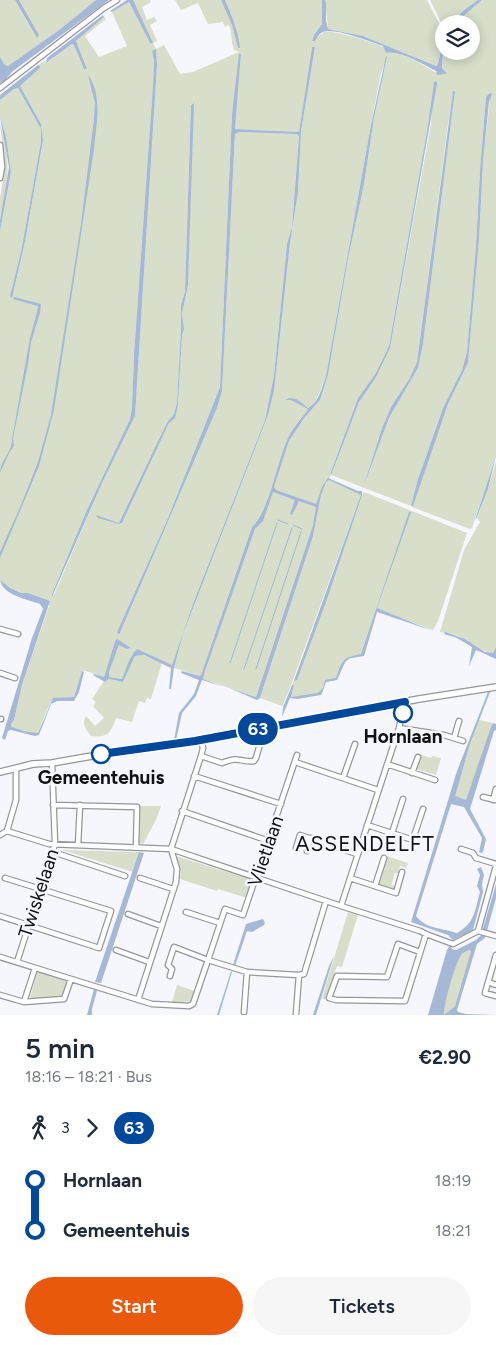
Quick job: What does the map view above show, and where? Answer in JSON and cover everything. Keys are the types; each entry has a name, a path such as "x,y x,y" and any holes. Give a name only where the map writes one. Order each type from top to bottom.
{"street":[{"path":"0,88 117,0"},
{"path":"0,146 2,167 0,178"},
{"path":"0,629 18,634"},
{"path":"0,673 15,678"},
{"path":"0,772 33,764 52,763 202,740 265,727 496,687"},
{"path":"341,906 399,728 405,702"},
{"path":"454,738 459,721"},
{"path":"201,756 222,763 234,758 254,762 265,727"},
{"path":"399,728 444,735 463,741"},
{"path":"138,1000 178,874 171,849 201,756 202,740"},
{"path":"344,778 355,744"},
{"name":"Vlietlaan","path":"220,923 224,909 243,915 297,755"},
{"path":"412,773 418,757"},
{"path":"295,762 378,790"},
{"name":"Twiskelaan","path":"17,962 55,844 52,763"},
{"path":"387,764 435,780"},
{"path":"7,832 16,800 16,769"},
{"path":"194,776 281,804"},
{"path":"483,797 495,800 496,789"},
{"path":"392,833 403,799"},
{"path":"53,805 137,807 136,847"},
{"path":"78,845 80,805"},
{"path":"367,825 410,839 423,808"},
{"path":"182,811 269,841"},
{"path":"0,835 7,832 49,844 171,849 408,927 453,944 479,932 496,936"},
{"path":"296,848 300,835 357,854"},
{"path":"307,851 311,838"},
{"path":"461,849 473,853 476,858 496,865 479,932"},
{"path":"52,852 125,876"},
{"path":"375,886 384,858"},
{"path":"350,878 396,893 402,872"},
{"path":"0,916 99,948 111,911 5,878"},
{"path":"140,878 173,889"},
{"path":"170,976 172,969 168,965 174,947 247,972 304,974 326,901"},
{"path":"0,957 152,1004 189,1006 193,1004 220,923 186,912"},
{"path":"128,914 161,926"},
{"path":"420,952 398,944 387,977 337,976 329,998 336,1000 405,1002 426,934"},
{"path":"116,950 149,962"},
{"path":"496,955 485,993 496,996"},
{"path":"24,1002 35,968"},
{"path":"244,1012 247,972"},
{"path":"296,1014 299,975"},
{"path":"0,995 24,1002 64,999 71,979"},
{"path":"488,982 496,984"}],"green space":[{"path":"0,0 15,0 28,23 39,35 19,0 96,0 59,30 8,66 4,64 0,57"},
{"path":"132,0 150,0 151,2 142,7 147,20 154,17 157,21 150,25 157,41 153,43 156,49 164,45 180,74 193,72 239,52 233,48 229,25 225,27 223,22 208,24 198,3 181,10 175,0 221,0 232,25 238,48 240,48 225,0 322,0 322,24 312,41 325,31 348,35 371,42 446,75 442,69 443,60 480,60 480,15 464,15 482,0 496,0 496,456 472,528 470,529 412,507 448,404 468,363 479,240 483,162 490,98 486,97 467,352 462,370 443,408 417,482 411,506 331,475 329,478 331,481 362,495 364,492 467,533 438,621 433,630 377,609 364,656 351,658 346,661 337,680 326,682 322,694 291,697 294,685 292,685 358,503 282,706 260,698 313,536 320,498 313,525 256,697 203,679 255,529 263,520 289,441 305,417 320,400 328,375 348,259 364,184 374,118 387,57 381,73 370,130 326,376 317,398 308,408 299,401 292,400 308,409 288,438 268,498 258,520 252,527 201,675 174,668 183,634 268,415 274,391 290,243 298,192 301,132 315,47 312,47 299,132 235,129 241,54 232,114 220,387 168,518 117,632 119,635 217,408 222,391 235,134 238,132 299,135 292,227 287,244 274,375 265,420 194,601 172,665 137,650 130,660 122,679 109,677 119,645 131,648 115,641 104,677 82,671 74,697 53,699 38,733 14,729 11,724 14,720 22,685 49,606 49,601 9,588 0,580 0,231 11,172 6,136 0,117 0,100 18,88 41,129 41,142 21,252 10,296 14,290 25,242 43,140 41,124 20,86 40,68 38,65 45,61 46,63 48,62 72,44 84,69 87,69 76,41 104,17 106,19 85,36 99,57 127,46 112,12 129,2 150,43 145,26","holes":["152,51 156,51 157,65 135,416 103,481 54,595 52,594 86,512 130,419 153,85 154,61","434,82 431,124 390,348 378,369 389,346","455,91 423,344 418,368 389,418 363,487 382,428 391,407 410,379 417,362 448,124 453,92","193,103 188,285 182,314 184,329 178,405 173,419 169,423 122,523 119,524 96,515 119,523 168,421 174,414 177,403 181,305 185,292 191,105","374,375 359,402 330,475 358,398"]},
{"path":"325,0 427,0 435,16 435,60 439,60 438,64 436,66 363,36 328,29"},
{"path":"430,0 478,0 459,15 438,15"},
{"path":"0,124 6,149 8,172 0,221 0,198 5,167"},
{"path":"496,461 496,647 493,654 460,637 440,632 464,550 480,522 477,518"},
{"path":"143,655 162,663 151,699 147,698 145,703 139,701 132,722 116,718 108,733 101,736 91,736 84,724 86,716 95,726 104,718 93,706 96,702 92,699 104,681 109,679 123,682 135,656"},
{"path":"479,720 493,723 466,801 454,796"},
{"path":"421,755 441,758 436,775 416,769"},
{"path":"140,806 161,806 157,818 143,844 139,843"},
{"path":"62,850 139,852 133,872"},
{"path":"176,856 250,879 252,881 247,898 180,879 181,873"},
{"path":"386,856 408,863 406,868 400,866 398,873 395,873 391,885 396,886 394,891 377,885"},
{"path":"348,912 358,915 342,967 337,966 325,999 322,998"},
{"path":"470,949 455,1006 444,1015 447,994 455,969 460,957"},
{"path":"37,972 67,981 63,996 30,999"},
{"path":"177,985 195,991 191,1001 172,1002"}],"water":[{"path":"15,0 19,0 39,35 37,38"},
{"path":"96,0 109,0 13,71 0,83 0,57 4,64 8,66 59,30"},
{"path":"127,0 133,0 153,43 150,43 129,2 112,12 110,11"},
{"path":"221,0 225,0 230,12 240,48 238,48 232,25"},
{"path":"322,0 325,0 328,29 363,36 436,66 439,60 443,60 442,68 447,74 437,75 436,71 411,58 386,53 383,46 343,33 323,32 319,34 315,41 312,41 322,24"},
{"path":"478,0 482,0 464,15 459,15"},
{"path":"103,15 104,17 76,41 87,69 84,69 72,44 46,63 47,58"},
{"path":"312,47 315,47 301,132 298,192 290,243 274,391 268,415 183,634 174,668 171,689 169,689 171,668 144,655 135,656 123,682 109,679 105,682 93,675 104,677 117,639 131,648 127,649 119,645 109,677 122,679 130,659 137,649 172,665 194,601 265,420 274,375 287,244 292,227 299,136 297,134 239,132 235,134 222,391 217,408 119,635 117,632 168,518 220,387 232,114 239,54 241,54 235,129 299,132"},
{"path":"156,49 157,65 135,416 103,481 52,597 86,512 130,419 153,85 154,61 152,51"},
{"path":"386,56 328,375 320,400 305,417 289,441 274,487 276,490 316,504 322,487 328,478 362,491 362,495 326,602 297,680 294,681 361,495 329,480 326,482 321,495 313,536 260,698 257,700 229,688 256,697 313,525 316,507 299,501 292,515 290,514 295,500 273,492 263,521 255,529 205,671 203,679 224,687 202,680 196,696 182,713 176,740 174,740 179,713 194,694 199,680 181,673 182,671 201,675 252,527 258,520 268,498 288,438 308,409 291,400 285,400 294,399 308,408 315,402 326,376 370,130"},
{"path":"38,65 40,68 20,86 41,124 43,140 25,242 12,298 10,296 21,252 41,142 41,129 18,88 0,100 0,95"},
{"path":"88,75 96,92 96,131 54,410 39,466 0,558 0,552 38,462 51,415 81,224 94,119 95,103"},
{"path":"436,81 390,348 376,377 359,402 331,475 358,398 376,373 389,346 434,82"},
{"path":"453,91 455,91 423,344 418,368 389,418 363,488 382,428 391,407 410,378 417,362"},
{"path":"490,93 492,94 489,102 483,162 479,240 468,363 448,404 413,506 411,506 417,482 443,408 462,370 467,352 486,97"},
{"path":"194,103 188,285 182,314 184,329 178,405 175,418 169,423 122,523 119,524 98,518 96,515 119,523 168,421 174,414 177,403 181,305 185,292 191,105"},
{"path":"0,117 6,136 11,172 0,231 9,167"},
{"path":"14,297 41,304 31,342 13,438 14,446 0,473 12,443 30,338 38,308 38,306 13,299"},
{"path":"496,456 488,489 475,520"},
{"path":"409,512 411,512 377,608 433,631 377,612 364,656 350,658 345,662 337,680 326,682 321,695 297,699 290,698 282,717 283,707 292,685 294,685 291,697 318,693 323,688 325,680 336,678 344,660 361,654"},
{"path":"0,580 10,588 21,593 28,593 50,601 22,685 14,720 11,724 12,727 38,733 53,698 74,697 82,671 84,672 79,692 74,701 57,701 51,704 39,735 35,736 11,730 8,731 5,740 2,738 32,638 43,609 40,604 10,593"},
{"path":"445,632 465,639 485,652 493,653 496,647 496,659 476,650 469,666 472,647 457,638 444,634"},
{"path":"488,692 490,692 470,744 455,796 466,800 490,730 493,723 496,724 496,730 494,731 470,809 486,839 483,852 479,852 482,838 464,807 451,804 416,916 435,928 457,933 463,929 471,920 475,910 480,892 477,886 480,875 477,869 481,867 484,875 483,892 473,930 453,940 448,935 411,922 457,771"},
{"path":"139,852 144,853 101,983 95,982"},
{"path":"496,884 496,898 485,938 477,944 457,1010 466,1014 496,1015 444,1015 428,1015 450,945 452,949 456,950 476,940 481,935","holes":["469,950 471,951 455,1006 444,1015 459,958"]},
{"path":"263,919 264,925 252,932 247,931 235,966 233,965 246,924"},
{"path":"334,956 316,1015 313,1015 329,966"},
{"path":"231,971 219,1015 217,1015"},
{"path":"94,989 97,991 92,1015 87,1015"}],"waterway":[{"path":"278,520 288,524"},
{"path":"230,663 277,523"},
{"path":"293,525 302,529"},
{"path":"244,669 292,528"},
{"path":"256,669 301,532"}],"bus line":[{"name":"63","path":"101,754 195,741 405,702 403,713"}],"place":[{"name":"Hornlaan","path":"403,713"},
{"name":"Gemeentehuis","path":"101,754"}],"district":[{"name":"ASSENDELFT","path":"365,844"}]}
